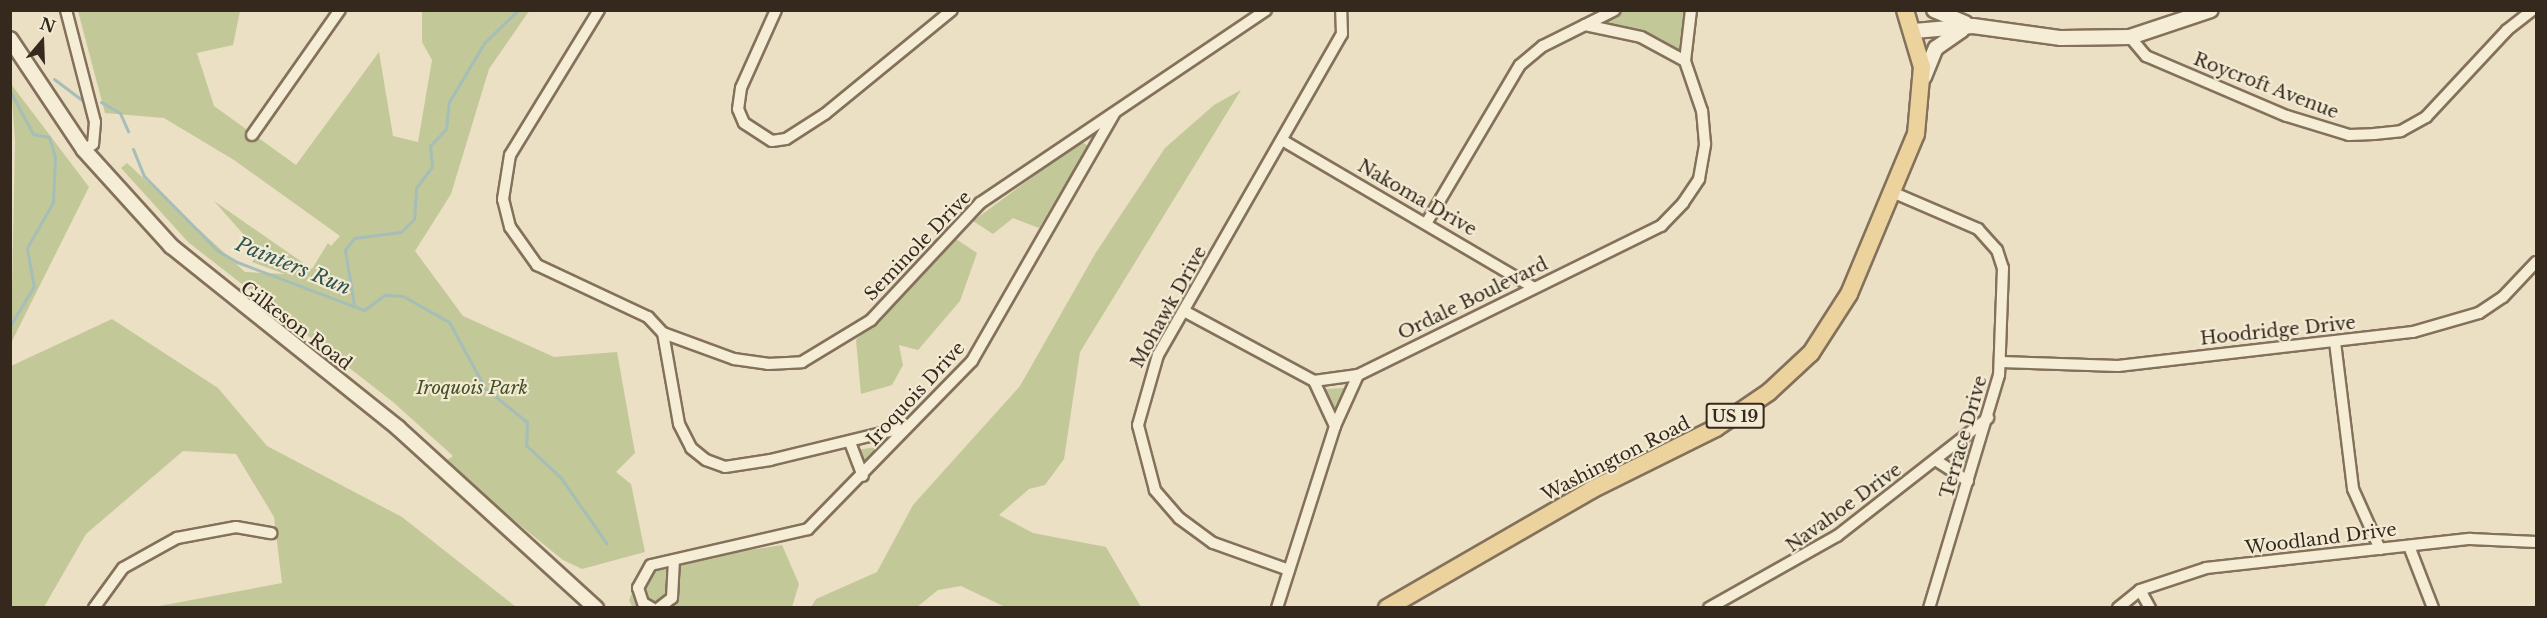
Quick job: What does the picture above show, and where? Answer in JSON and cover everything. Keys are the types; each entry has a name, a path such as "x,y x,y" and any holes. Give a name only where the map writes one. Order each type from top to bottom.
{"main road":[{"name":"Washington Road","path":"1387,608 1591,490 1699,438 1785,379 1841,310 1916,134 1923,80 1914,31 1905,10"}],"street":[{"path":"66,10 95,122 93,144 84,150"},
{"path":"252,135 340,10"},
{"path":"599,10 510,156 503,199 510,227 537,265 648,317 663,333 679,424 691,448 706,460 725,467 852,445 907,427"},
{"path":"776,10 741,88 738,109 744,123 759,136 786,139 952,10"},
{"name":"Seminole Drive","path":"663,333 734,359 802,362 871,320 980,203 1266,10"},
{"name":"Mohawk Drive","path":"1289,570 1214,543 1179,518 1155,490 1143,460 1141,407 1158,355 1342,34 1341,10"},
{"path":"1427,222 1520,64 1543,46 1615,10"},
{"name":"Ordale Boulevard","path":"1314,381 1358,375 1661,226 1683,203 1699,179 1705,144 1702,111 1685,61 1690,10"},
{"path":"1934,10 1973,26"},
{"path":"1914,31 1973,26 2078,39 2130,37 2211,10"},
{"name":"Roycroft Avenue","path":"2130,37 2146,56 2287,116 2349,135 2374,134 2401,131 2426,117 2507,30 2533,10"},
{"path":"1585,25 1641,37 1685,61"},
{"path":"1923,80 1941,42 1973,26"},
{"name":"Gilkeson Road","path":"10,39 84,150 127,202 214,286 398,428 596,608"},
{"name":"Iroquois Drive","path":"652,608 640,596 641,579 651,565 808,529 863,476 986,343 1114,114"},
{"name":"Nakoma Drive","path":"1282,140 1427,222 1533,287"},
{"name":"Terrace Drive","path":"1892,192 1969,224 1992,241 2003,268 2001,362 1988,418 1929,608"},
{"name":"Hoodridge Drive","path":"2001,362 2118,366 2335,342 2447,326 2504,297 2536,261"},
{"path":"1184,311 1314,381 1335,426"},
{"path":"2335,342 2353,489 2380,549"},
{"path":"1277,608 1335,426 1358,375"},
{"name":"Navahoe Drive","path":"1709,608 1791,566 1937,461 1988,418"},
{"path":"852,445 863,476"},
{"path":"1937,461 1968,481"},
{"path":"94,608 123,568 177,538 215,528 271,532"},
{"name":"Woodland Drive","path":"2118,608 2140,590 2206,568 2500,538 2536,542"},
{"path":"2409,546 2433,608"},
{"path":"659,608 672,598 674,560"},
{"path":"2140,590 2150,608"}],"green space":[{"name":"Iroquois Park","path":"78,11 240,11 233,45 197,53 214,106 296,165 379,52 393,136 418,142 432,60 422,42 422,11 529,11 489,69 451,194 415,251 463,316 554,357 617,352 635,453 616,472 631,484 645,552 582,569 563,560 443,463 453,456 393,402 188,242 121,168 127,163 245,272 285,274 252,262 259,252 214,201 312,269 328,243 331,246 340,236 234,160 164,118 105,113"},
{"path":"1624,11 1684,11 1678,55 1641,32 1599,22"},
{"path":"11,84 89,187 11,343 15,141"},
{"path":"1241,90 1080,352 1064,459 1045,485 1029,489 999,515 1033,533 1106,547 1141,607 1005,607 961,586 938,590 917,607 811,607 816,599 877,572 913,505 1020,386 1095,254 1165,148 1214,105"},
{"path":"1081,141 1088,146 1039,228 1013,218 993,234 973,221"},
{"path":"956,239 977,253 960,301 918,350 899,345 903,365 892,385 861,394 856,340"},
{"path":"112,319 218,388 267,446 402,517 516,607 154,607 282,583 274,517 236,454 183,451 86,534 44,607 11,607 11,366"},
{"path":"1345,388 1336,410 1325,389"},
{"path":"1973,442 1974,445 1964,468 1952,455"},
{"path":"882,446 864,464 857,450"},
{"path":"782,545 799,584 792,607 633,608 629,600 643,567"}],"waterway":[{"path":"354,305 345,250 354,238 401,232 414,219 416,188 432,167 430,146 446,129 449,102 484,43 518,10"},
{"name":"Painters Run","path":"54,79 82,100"},
{"path":"10,91 33,134 49,137 55,157 53,202 27,248 34,286 10,326"},
{"name":"Painters Run","path":"101,102 120,113 128,131"},
{"name":"Painters Run","path":"133,149 144,176 218,251 237,262 364,310 385,295 403,296 449,322 485,388 527,422 526,445 561,478 607,544"}]}
